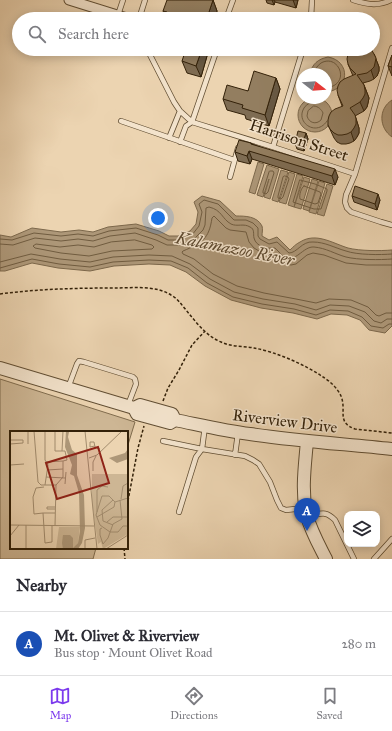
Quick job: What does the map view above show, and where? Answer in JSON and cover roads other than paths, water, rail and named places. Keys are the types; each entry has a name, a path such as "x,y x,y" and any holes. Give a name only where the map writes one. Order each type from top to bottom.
{"street":[{"path":"69,0 108,12"},
{"name":"Riverview Drive","path":"0,368 131,408 140,405 172,414 175,420 238,432 307,441 392,449"},
{"path":"307,441 304,488 306,512 310,526 326,559"}],"lane":[{"path":"119,12 123,0"},
{"path":"141,12 145,0"},
{"path":"229,12 233,0"},
{"path":"311,12 312,0"},
{"path":"353,0 366,4 385,3 391,0"},
{"name":"Harrison Street","path":"151,56 174,102 180,111 192,122 355,174 392,48"},
{"path":"180,142 186,126 192,122 214,56"},
{"path":"273,147 301,56"},
{"path":"169,138 180,111"},
{"path":"120,122 234,160"},
{"path":"230,177 241,137"},
{"path":"355,174 346,195 345,202 347,208 351,212 392,225"},
{"path":"68,388 79,361 119,372 133,377 136,381 131,408"},
{"path":"179,512 190,473 196,457 202,449 205,426"},
{"path":"235,455 238,432"},
{"path":"163,441 245,456 259,464 270,482 282,508 286,510 325,513 330,515 335,520 354,559"},
{"path":"374,559 392,539"}],"water":[{"path":"328,57 336,60 344,69 345,75 343,81 340,86 334,90 332,90 332,68 312,68 316,62"},
{"path":"392,100 392,137 385,129 382,113 387,104"},
{"path":"302,104 328,104 332,112 331,122 322,131 318,132 308,131 299,122 298,118 299,108"},
{"path":"258,162 264,164 255,194 249,192"},
{"path":"267,165 279,169 270,199 264,197 269,179 263,197 257,195"},
{"path":"281,170 288,172 278,202 272,200"},
{"path":"289,172 295,174 286,204 279,202"},
{"path":"297,174 303,176 294,207 288,205"},
{"path":"304,177 310,179 301,209 294,207"},
{"path":"312,179 318,181 309,211 303,209"},
{"path":"319,181 325,183 316,214 309,212"},
{"path":"327,184 333,186 324,216 317,214"},
{"name":"Kalamazoo River","path":"202,196 220,201 236,216 254,218 262,226 262,236 269,240 277,237 290,250 306,239 318,238 353,249 392,250 392,326 385,333 369,330 360,320 347,315 331,314 317,319 293,313 261,308 231,300 205,286 186,272 170,265 149,264 114,266 90,271 58,268 32,263 5,271 0,271 0,235 11,237 32,228 61,232 79,230 93,232 108,227 136,224 159,231 169,236 178,236 190,231 196,224 198,212 194,202"}],"place":[{"name":"Mt. Olivet & Riverview","path":"307,531"}]}
